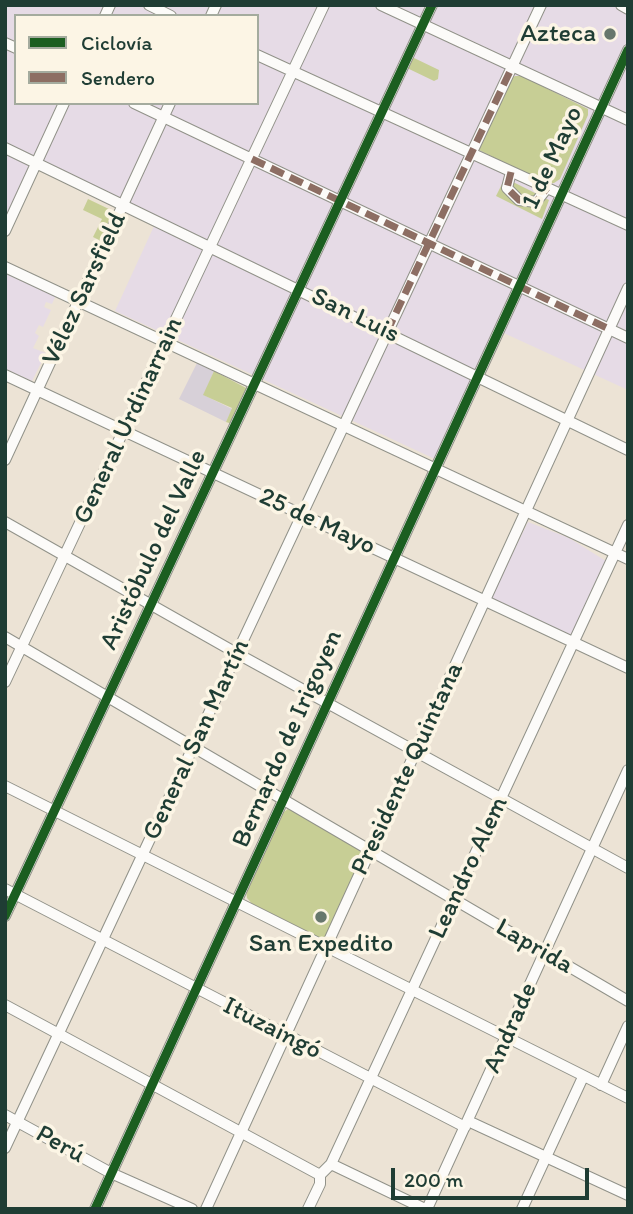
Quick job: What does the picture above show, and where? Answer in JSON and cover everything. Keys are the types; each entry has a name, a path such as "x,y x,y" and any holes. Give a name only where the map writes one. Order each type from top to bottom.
{"street":[{"path":"149,5 167,14"},
{"name":"General Urdinarrain","path":"5,682 324,5"},
{"path":"381,5 628,121"},
{"name":"Aristóbulo del Valle","path":"5,916 432,5"},
{"name":"General San Martín","path":"5,1148 541,5"},
{"path":"621,5 628,9"},
{"name":"1 de Mayo","path":"518,285 628,50"},
{"path":"259,56 628,225"},
{"path":"5,231 63,105"},
{"path":"138,105 628,338"},
{"name":"Vélez Sarsfield","path":"5,460 169,105"},
{"name":"San Luis","path":"5,148 628,450"},
{"path":"511,172 507,188 519,200 536,202 547,188"},
{"path":"5,267 628,559"},
{"name":"Bernardo de Irigoyen","path":"95,1209 518,285"},
{"name":"Presidente Quintana","path":"206,1209 628,288"},
{"name":"25 de Mayo","path":"5,375 628,668"},
{"path":"5,522 238,654 628,868"},
{"name":"Leandro Alem","path":"308,1209 320,1184 320,1175 331,1164 628,525"},
{"name":"Laprida","path":"5,637 628,1001"},
{"name":"Andrade","path":"421,1208 507,1039 628,770"},
{"path":"5,786 628,1098"},
{"name":"Ituzaingó","path":"5,889 370,1079 628,1195"},
{"path":"5,1004 240,1135 320,1175"},
{"path":"601,1085 628,1026"},
{"path":"522,1209 583,1077"},
{"name":"Perú","path":"5,1115 111,1173 192,1209"},
{"path":"331,1164 421,1208"}],"shaded area":[{"path":"5,5 628,5 628,390 495,329 435,459 115,311 155,224 31,166 5,222"},
{"path":"5,271 56,295 52,304 46,302 44,307 51,310 43,327 39,325 35,333 39,336 33,348 46,353 32,381 5,369"},
{"path":"197,363 214,371 204,395 232,409 226,422 179,399"},
{"path":"528,522 569,538 606,561 571,635 490,599"}],"green space":[{"path":"412,57 439,70 438,79 434,81 407,68"},
{"path":"515,76 522,76 588,109 588,115 560,179 554,183 547,184 479,150 510,80"},
{"path":"505,178 549,200 542,219 496,196"},
{"path":"88,199 111,210 113,215 101,241 93,237 102,219 83,210"},
{"path":"214,371 248,389 232,424 226,422 232,408 203,395"},
{"path":"288,809 297,810 359,847 363,855 360,869 330,935 323,940 254,906 247,898 246,889 281,814"}],"marked path":[{"path":"387,332 512,67"},
{"path":"252,159 609,329"},
{"path":"511,172 507,188 519,200 536,202 547,188"}],"cycle path":[{"path":"5,916 432,5"},
{"path":"95,1209 628,50"}],"place":[{"name":"Azteca","path":"610,34"},
{"name":"San Expedito","path":"321,917"}]}
